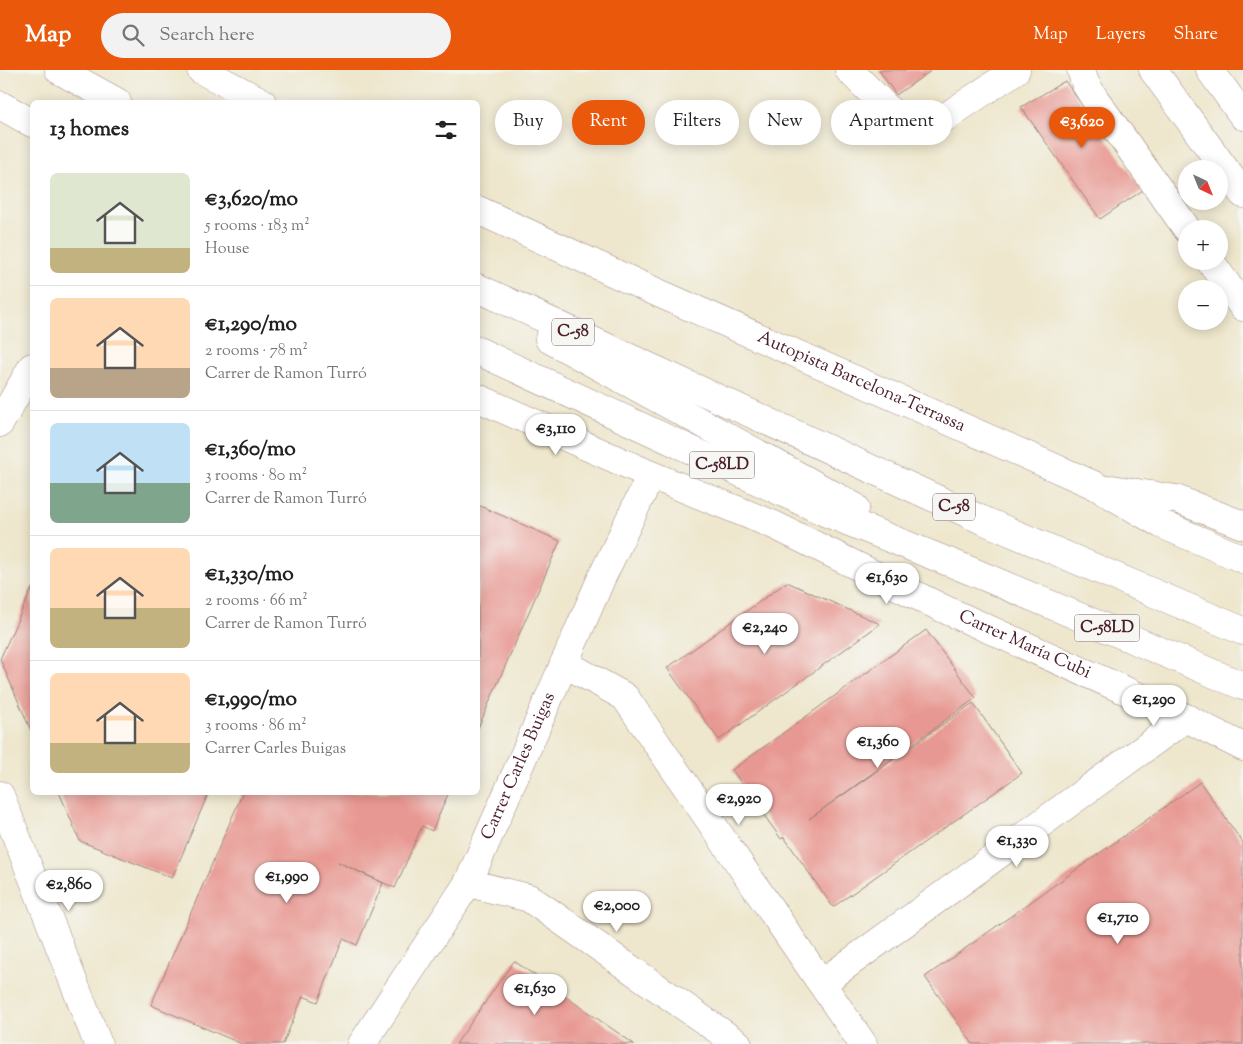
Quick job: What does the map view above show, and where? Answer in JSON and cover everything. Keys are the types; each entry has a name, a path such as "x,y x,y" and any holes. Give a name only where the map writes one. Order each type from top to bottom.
{"main road":[{"path":"59,70 112,100"},
{"path":"202,70 258,100"},
{"path":"849,70 898,119 922,124 941,120 1016,70"},
{"path":"1082,70 1086,83 1095,99 1181,220"},
{"path":"1153,70 1243,194"},
{"path":"1210,70 1243,116"},
{"path":"0,104 30,122"},
{"path":"0,125 30,137"},
{"name":"Autopista Barcelona-Terrassa","path":"480,211 638,284 1094,485 1161,524 1243,559"},
{"path":"1216,270 1243,307"},
{"name":"C-58","path":"480,289 980,519 1243,631"},
{"path":"480,301 971,571"},
{"name":"C-58LD","path":"480,352 827,513 971,571 1243,686"},
{"path":"0,423 30,370"},
{"name":"Carrer María Cubi","path":"480,399 651,476 774,525 944,609 1186,718 1243,747"},
{"name":"Carrer Carles Buigas","path":"362,1044 468,882 602,577 651,476"},
{"path":"1094,485 1176,499 1243,525"},
{"path":"564,663 625,697 863,1044"},
{"path":"822,983 1186,718"},
{"path":"0,795 98,1044"},
{"path":"468,882 529,898 738,1044"}],"building":[{"path":"879,70 932,70 896,95"},
{"path":"1065,81 1143,190 1100,219 1021,107"},
{"path":"480,506 560,541 480,723"},
{"path":"787,582 880,624 719,740 667,668"},
{"path":"30,592 30,728 0,659"},
{"path":"926,630 976,698 809,819 973,703 1022,773 833,907 784,837 781,839 732,770"},
{"path":"1200,782 1243,843 1243,1044 973,1044 925,977"},
{"path":"60,795 208,795 172,878 80,841"},
{"path":"242,795 448,795 432,831 422,826 395,888 338,862 383,883 357,945 343,939 318,1002 303,996 283,1044 242,1044 151,1005"},
{"path":"514,961 634,1044 456,1044"}]}
